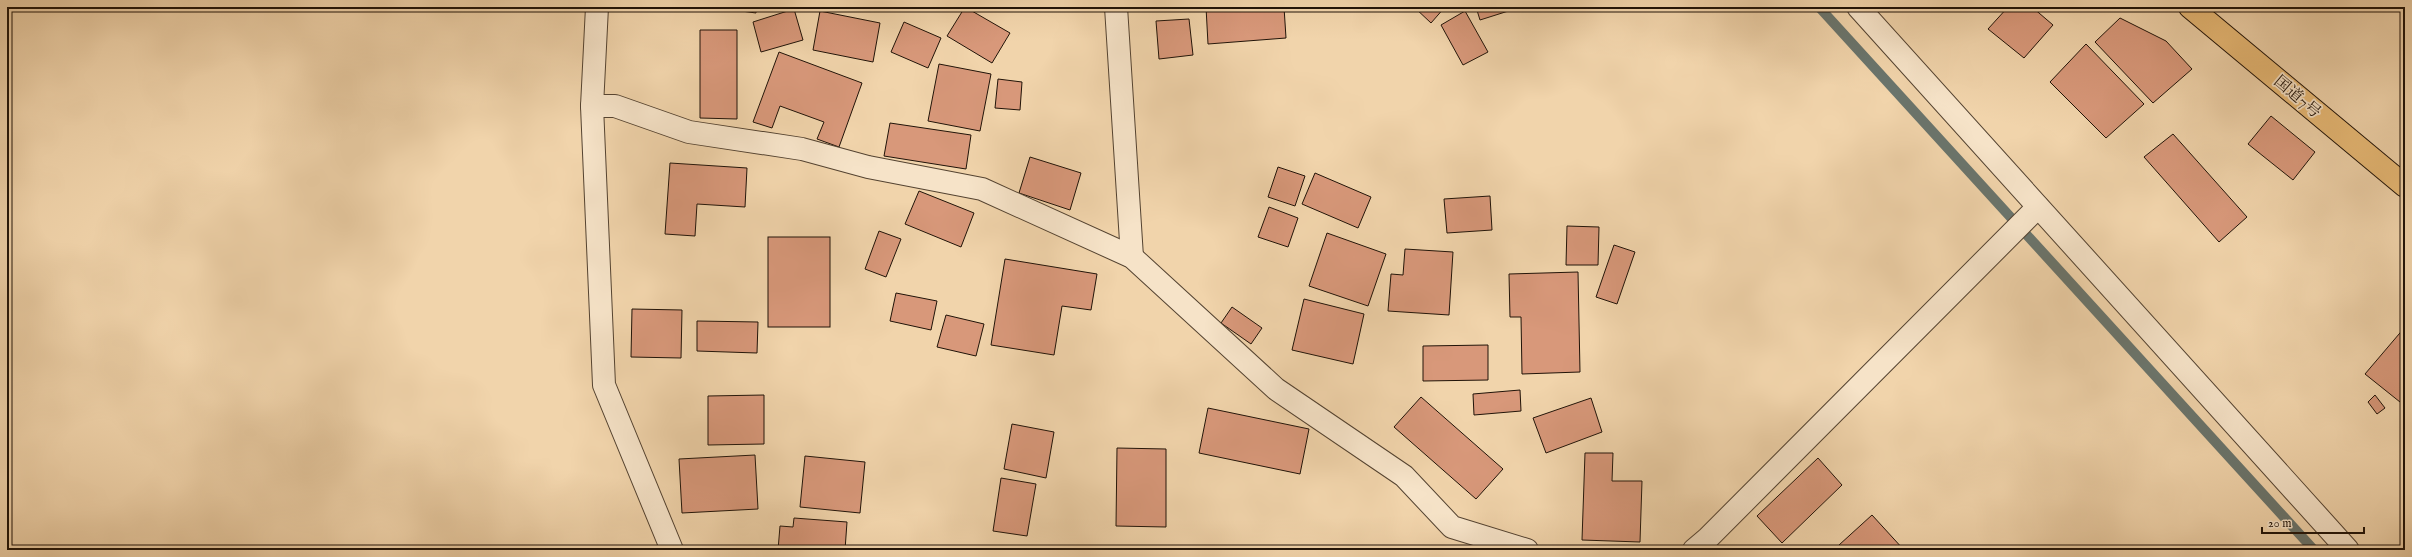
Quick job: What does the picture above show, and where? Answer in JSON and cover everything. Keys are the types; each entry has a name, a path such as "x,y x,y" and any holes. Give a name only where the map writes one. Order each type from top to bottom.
{"highway":[{"name":"国道7号","path":"2190,7 2405,186"}],"street":[{"path":"597,7 592,106 604,385 672,550"},
{"path":"1116,7 1132,257"},
{"path":"1858,7 2348,550"},
{"path":"592,106 615,106 689,132 802,149 868,166 982,189 1132,257 1276,389 1404,476 1452,526 1527,550"},
{"path":"1694,550 1708,539 2038,207"}],"building":[{"path":"712,7 756,7 756,13"},
{"path":"965,7 1010,33 992,63 947,36"},
{"path":"1206,7 1284,7 1286,38 1208,44"},
{"path":"1414,7 1445,7 1431,23"},
{"path":"1476,7 1521,7 1480,20"},
{"path":"2008,7 2032,7 2053,25 2024,58 1988,29"},
{"path":"794,9 803,40 761,52 753,22"},
{"path":"820,11 880,23 873,62 813,50"},
{"path":"1465,11 1488,52 1463,65 1441,25"},
{"path":"2120,18 2166,41 2192,69 2153,103 2095,42"},
{"path":"1189,19 1193,55 1159,59 1156,21"},
{"path":"904,22 941,38 928,68 891,52"},
{"path":"700,30 737,30 737,119 700,118"},
{"path":"2086,44 2144,104 2106,138 2050,82"},
{"path":"779,52 862,83 839,147 817,139 824,122 780,106 772,128 753,122"},
{"path":"939,64 991,74 980,131 928,121"},
{"path":"998,79 1022,82 1020,110 995,108"},
{"path":"2271,116 2315,152 2293,180 2248,144"},
{"path":"890,123 971,135 966,169 884,156"},
{"path":"2173,134 2247,217 2219,242 2144,157"},
{"path":"1030,157 1081,173 1070,210 1019,193"},
{"path":"670,163 747,168 745,207 697,204 695,236 665,234"},
{"path":"1278,167 1305,176 1295,206 1268,197"},
{"path":"1315,173 1371,197 1358,228 1302,204"},
{"path":"919,191 974,213 961,247 905,224"},
{"path":"1490,196 1492,230 1447,233 1444,199"},
{"path":"1269,207 1298,218 1288,247 1258,237"},
{"path":"1567,226 1599,227 1598,265 1566,265"},
{"path":"879,231 901,239 886,277 865,269"},
{"path":"1327,233 1386,254 1368,306 1309,286"},
{"path":"768,237 830,237 830,327 768,327"},
{"path":"1614,245 1635,252 1617,304 1596,297"},
{"path":"1405,249 1453,252 1449,315 1388,311 1391,274 1403,275"},
{"path":"1005,259 1097,274 1091,310 1062,306 1054,355 991,345"},
{"path":"1578,272 1580,372 1522,374 1521,317 1510,317 1509,274"},
{"path":"896,293 937,301 931,330 890,321"},
{"path":"1304,299 1364,314 1353,364 1292,350"},
{"path":"1232,307 1262,328 1251,344 1221,323"},
{"path":"632,309 682,310 681,358 631,357"},
{"path":"946,315 984,324 976,356 937,347"},
{"path":"697,321 758,322 757,353 697,351"},
{"path":"2405,327 2405,406 2365,374"},
{"path":"1488,345 1488,380 1423,381 1423,346"},
{"path":"1520,390 1521,411 1474,415 1473,394"},
{"path":"764,395 764,444 708,445 708,396"},
{"path":"2375,395 2385,408 2377,414 2368,402"},
{"path":"1421,397 1503,469 1476,499 1394,427"},
{"path":"1591,398 1602,432 1546,453 1533,418"},
{"path":"1208,408 1309,429 1300,474 1199,453"},
{"path":"1012,424 1054,432 1046,478 1004,469"},
{"path":"1117,448 1166,449 1166,527 1116,526"},
{"path":"1585,453 1613,453 1612,481 1642,481 1640,542 1582,540"},
{"path":"755,455 758,509 682,513 679,459"},
{"path":"805,456 865,462 860,513 800,507"},
{"path":"1818,458 1842,485 1782,543 1757,516"},
{"path":"1001,478 1036,484 1027,536 993,531"},
{"path":"1872,515 1904,550 1844,550 1839,545"},
{"path":"794,518 847,522 845,550 778,550 780,526 793,527"}],"waterway":[{"path":"1819,7 2314,550"}]}
